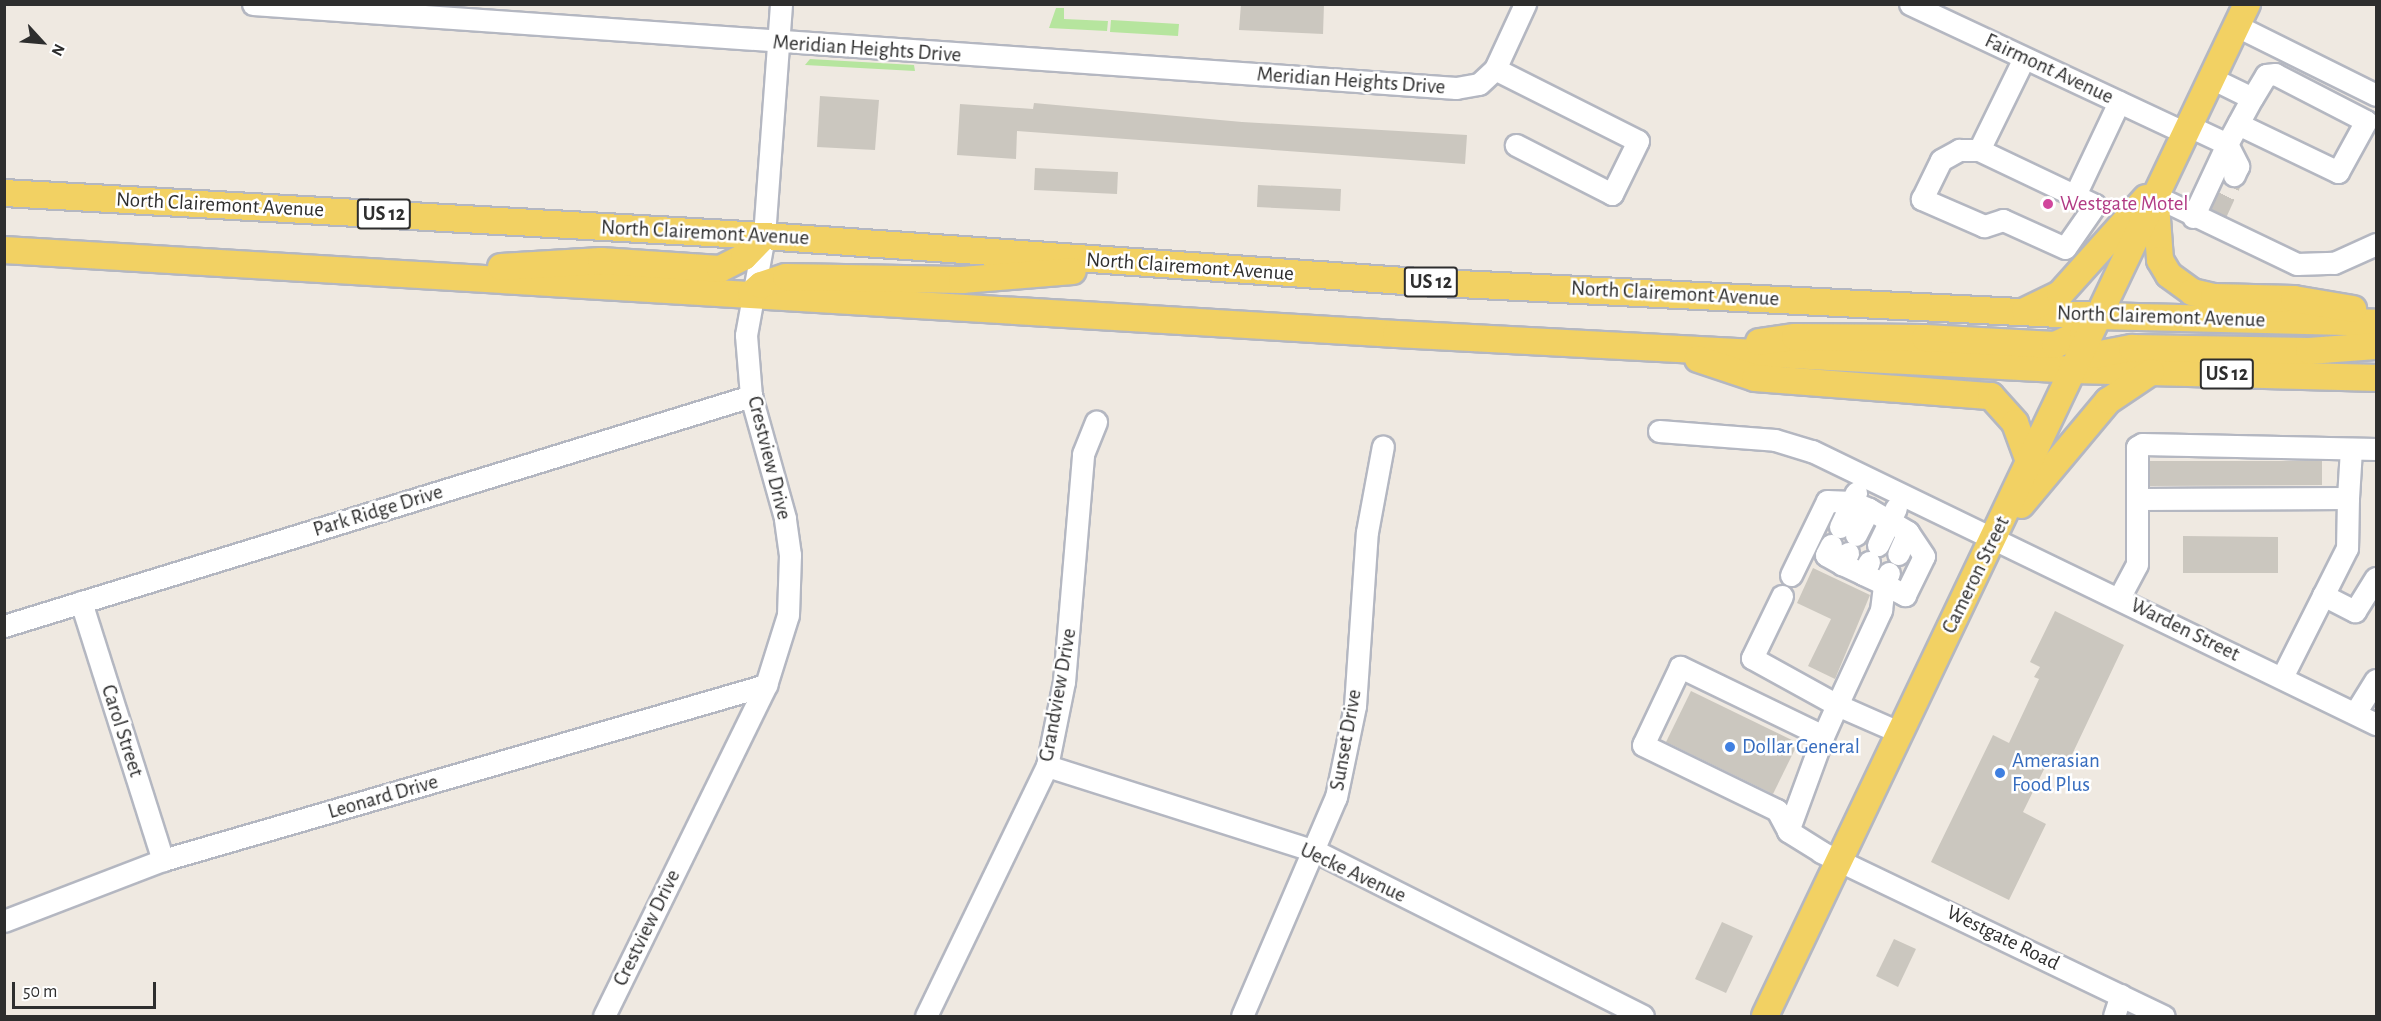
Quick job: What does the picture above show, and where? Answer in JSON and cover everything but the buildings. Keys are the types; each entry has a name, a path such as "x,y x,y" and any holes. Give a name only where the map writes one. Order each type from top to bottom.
{"main road":[{"name":"Cameron Street","path":"1765,1017 1994,537 2077,370 2099,316 2189,131 2242,15"},
{"path":"2022,312 2065,289 2172,165"},
{"name":"North Clairemont Avenue","path":"4,193 764,236 1137,264 2099,316 2376,322"},
{"path":"2157,197 2160,260 2169,275 2192,292 2214,297 2294,299 2376,314"},
{"path":"434,275 601,261 720,269 744,257 764,236"},
{"name":"US 12","path":"4,250 1702,350 2077,370 2376,378"},
{"path":"751,294 761,285 786,277 962,280 1137,264"},
{"path":"1702,350 1795,337 2055,345 2084,332 2099,316"},
{"path":"2077,370 2095,355 2132,348 2309,351 2376,346"},
{"path":"1666,348 1755,378 1992,396 2015,423 2030,464"},
{"path":"1994,537 2108,401 2151,372"}],"street":[{"name":"Meridian Heights Drive","path":"253,4 485,12 777,43 1456,88 1487,76"},
{"name":"Crestview Drive","path":"604,1017 766,685 788,615 790,555 775,467 751,396 746,335 751,294 764,236 781,4"},
{"path":"1516,145 1612,194 1638,141 1487,76 1525,4"},
{"name":"Fairmont Avenue","path":"1910,4 2119,102 2227,144"},
{"path":"2242,15 2376,95"},
{"path":"1979,150 2024,57"},
{"path":"2207,218 2227,144 2252,98 2266,75 2275,74 2366,121 2338,172 2238,124"},
{"path":"2213,79 2252,98"},
{"path":"2074,195 2119,102"},
{"path":"2227,144 2238,166 2234,175"},
{"path":"1959,150 1979,150 2074,195 2095,205 2065,248 2003,220 1984,226 1922,199 1941,160 1959,150"},
{"path":"2157,197 2207,218 2297,264 2334,263 2376,244"},
{"name":"Park Ridge Drive","path":"4,627 751,396"},
{"name":"Grandview Drive","path":"926,1017 1047,766 1069,635 1083,454 1096,421"},
{"name":"Warden Street","path":"1659,431 1774,440 1812,451 1994,537 2376,724"},
{"path":"2119,598 2137,564 2137,447 2142,444 2376,449"},
{"name":"Sunset Drive","path":"1242,1017 1315,851 1336,797 1354,706 1367,532 1383,446"},
{"path":"2282,677 2347,548 2351,449"},
{"path":"1840,546 1861,506 1862,475"},
{"path":"1870,560 1902,495"},
{"path":"2137,499 2348,498"},
{"path":"1791,575 1805,545 1827,501 1861,506 1891,519 1908,532 1924,556 1905,595 1890,570 1870,560 1840,546 1805,545"},
{"path":"1788,831 1823,736 1881,610 1890,570 1908,532"},
{"path":"2323,595 2355,611 2376,578"},
{"path":"1782,596 1752,658 1837,705 1901,733"},
{"name":"Carol Street","path":"81,603 163,860"},
{"path":"1788,831 1777,810 1643,745 1680,667 1823,736"},
{"path":"2355,713 2376,680"},
{"name":"Leonard Drive","path":"4,921 163,860 766,685"},
{"name":"Uecke Avenue","path":"1047,766 1315,851 1643,1017"},
{"name":"Westgate Road","path":"1788,831 2164,1017"},
{"path":"2114,1017 2121,995"}],"green space":[{"path":"1056,8 1064,8 1064,19 1108,21 1107,31 1049,28"},
{"path":"1111,20 1179,24 1178,36 1110,32"},
{"path":"810,59 914,65 915,71 805,65"}],"tunnel":[{"path":"2216,214 2234,175"}],"place":[{"name":"Westgate Motel","path":"2048,204"},
{"name":"Dollar General","path":"1730,747"},
{"name":"Amerasian Food Plus","path":"2000,773"}]}
